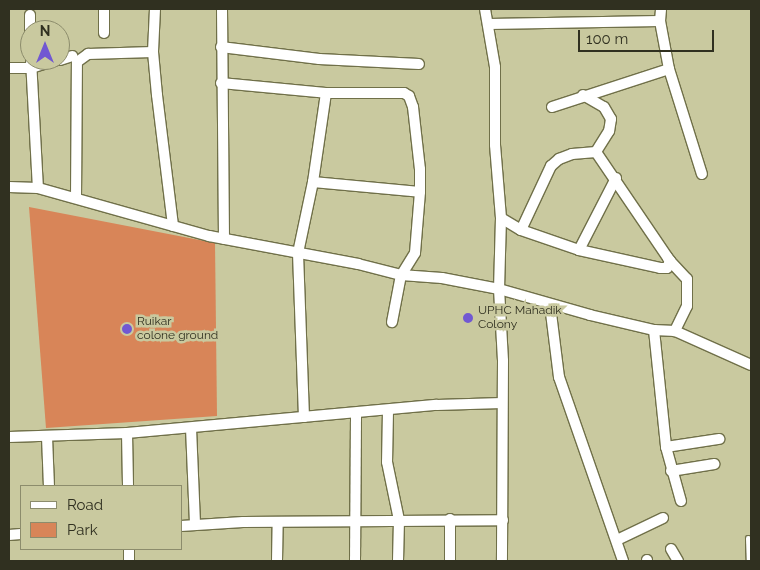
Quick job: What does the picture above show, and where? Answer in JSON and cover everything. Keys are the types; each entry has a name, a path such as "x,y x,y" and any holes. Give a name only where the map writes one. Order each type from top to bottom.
{"street":[{"path":"104,9 104,33"},
{"path":"155,9 154,52 173,226"},
{"path":"222,9 224,239"},
{"path":"485,9 485,19 489,24 495,68 495,145 501,218 499,289 504,361 502,403 502,561"},
{"path":"661,9 660,21 669,69 702,174"},
{"path":"30,15 30,20"},
{"path":"489,24 660,21"},
{"path":"221,47 319,59 418,64"},
{"path":"76,198 77,62 88,54 154,52"},
{"path":"552,106 669,69"},
{"path":"31,70 38,188"},
{"path":"222,83 326,93 404,93 409,96 413,107 420,169 420,192 415,254 401,275 392,322"},
{"path":"304,418 298,252 313,182 326,93"},
{"path":"584,96 604,107 611,119 609,131 596,152"},
{"path":"521,230 551,166 559,159 572,154 596,152"},
{"path":"596,152 616,178 670,261 686,279 687,306 675,331"},
{"path":"579,250 616,178"},
{"path":"313,182 420,192"},
{"path":"9,186 38,188 224,239 358,264 401,275 442,278 499,289 550,305 654,330 675,331 751,365"},
{"path":"501,218 521,230 579,250 660,268 667,268 670,261"},
{"path":"550,305 559,377 623,561"},
{"path":"654,330 666,447 680,501"},
{"path":"9,437 127,433 356,414 437,405 502,403"},
{"path":"388,411 387,462 399,520 398,561"},
{"path":"355,561 356,414"},
{"path":"191,428 195,525"},
{"path":"127,433 128,485"},
{"path":"48,437 49,485"},
{"path":"666,447 719,440"},
{"path":"671,471 714,464"},
{"path":"617,540 663,518"},
{"path":"450,519 450,561"},
{"path":"182,526 278,522 503,520"},
{"path":"278,522 278,561"},
{"path":"672,549 678,561"}],"lane":[{"path":"748,538 749,561"}],"green space":[{"name":"Ruikar colone ground","path":"29,207 215,243 217,416 46,428"}],"place":[{"name":"UPHC Mahadik Colony","path":"468,318"},
{"name":"Ruikar colone ground","path":"127,329"}]}
